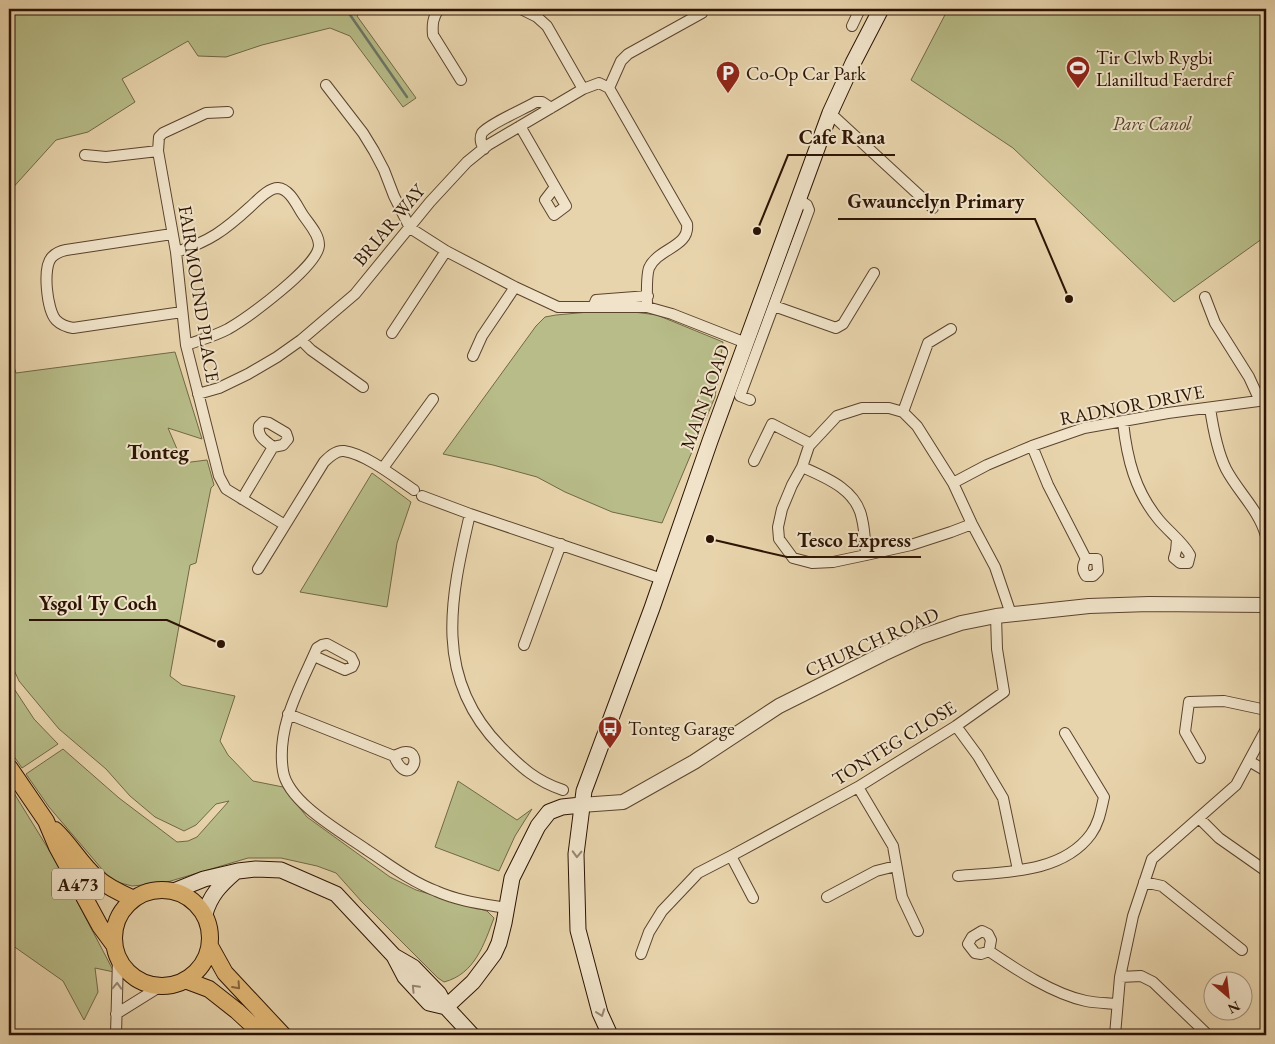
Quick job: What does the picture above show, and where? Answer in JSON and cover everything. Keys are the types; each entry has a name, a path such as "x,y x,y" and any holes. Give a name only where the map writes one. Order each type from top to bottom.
{"main road":[{"name":"MAIN ROAD","path":"610,1035 600,1013 578,930 576,854 584,791 830,113 880,9"},
{"name":"A473","path":"9,767 46,821 57,847 116,952"},
{"path":"446,1007 473,982 494,954 499,943 512,878 538,826 550,812 562,807 581,805"},
{"name":"A473","path":"46,821 66,840 95,876 113,890 134,899"},
{"path":"174,891 204,879 256,869 281,870 336,894 394,956 405,977 429,1003 446,1007 472,1035"},
{"path":"204,914 208,903 219,886 238,871"},
{"path":"163,889 186,896 196,904 209,924 210,946 205,960 197,972 173,985 161,986 148,984 137,979 126,970 116,952 114,932 117,919 124,908 134,899 143,893 163,889"},
{"path":"210,946 225,973 283,1035"},
{"path":"185,980 209,989 263,1035"}],"street":[{"path":"439,9 434,16 433,35 461,80"},
{"path":"521,9 538,17 547,26 583,89"},
{"path":"852,26 856,10"},
{"path":"647,307 649,269 657,258 686,237 688,231 687,224 609,88 621,61 628,54 702,13"},
{"name":"BRIAR WAY","path":"198,394 219,388 277,357 301,340 355,294 430,202 467,162 484,149 583,89 598,83 609,88"},
{"path":"326,85 374,150 410,228 446,251 558,307 647,307 672,314 746,343"},
{"path":"484,149 480,140 482,134 490,128 536,102 542,102 551,108"},
{"path":"85,155 106,157 158,151 159,138 163,133 206,113 228,112"},
{"path":"830,113 933,208"},
{"path":"520,126 555,187"},
{"name":"FAIRMOUND PLACE","path":"158,151 176,252 186,345 221,483 226,489 285,525"},
{"path":"176,252 214,237 264,195 272,189 278,188 290,195 316,235 319,244 314,259 305,269 245,319 209,338 186,345"},
{"path":"750,400 740,396 809,210 807,204 798,199"},
{"path":"172,234 58,252 52,256 46,269 50,308 55,319 65,326 73,328 182,312"},
{"path":"392,332 446,251"},
{"path":"774,306 836,328 843,324 874,273"},
{"path":"473,356 482,336 515,287"},
{"path":"593,307 596,300 648,296"},
{"path":"1204,297 1215,323 1263,401"},
{"path":"903,412 928,343 951,329"},
{"path":"301,340 363,387"},
{"path":"382,468 432,399"},
{"name":"RADNOR DRIVE","path":"953,483 987,465 1032,446 1084,428 1263,401"},
{"path":"972,524 911,545 833,562 812,563 793,558 780,539 778,528 782,509 811,444 837,416 862,408 890,408 903,412 918,426 953,483 995,567 1011,614"},
{"path":"1210,408 1213,426 1226,469 1264,526 1266,536"},
{"path":"1123,422 1125,444 1131,472 1153,513 1177,540"},
{"path":"754,461 772,424 811,444"},
{"path":"1032,446 1048,485 1086,559"},
{"path":"242,499 273,447"},
{"path":"258,569 324,462 336,452 343,450 382,468 418,493 470,514 662,579"},
{"path":"802,467 835,483 852,496 862,517 866,555"},
{"path":"470,514 456,582 453,611 452,638 455,669 463,691 479,721 496,742 535,778 563,790"},
{"path":"524,645 561,544"},
{"name":"CHURCH ROAD","path":"581,805 623,802 694,762 779,706 883,654 961,623 1011,614 1089,606 1149,604 1266,605"},
{"name":"TONTEG CLOSE","path":"641,954 649,932 662,911 698,873 858,787 956,726 1004,692 997,649 996,616"},
{"path":"314,656 288,714 283,743 283,773 294,793 318,817 413,881 449,896 506,908"},
{"path":"1200,758 1185,732 1189,702 1224,701 1266,710"},
{"path":"288,714 394,756"},
{"path":"956,726 978,756 1003,798 1018,870"},
{"path":"1115,1035 1120,977 1133,916 1152,859 1170,841 1236,785 1266,729"},
{"path":"958,876 1018,870 1050,863 1066,856 1080,846 1092,833 1099,819 1104,797 1065,733"},
{"path":"1249,761 1266,771"},
{"path":"858,787 893,846 902,897 918,931"},
{"path":"1199,818 1219,838 1266,870"},
{"path":"731,856 753,898"},
{"path":"827,897 876,871 896,866"},
{"path":"1144,882 1162,886 1242,950"},
{"path":"989,951 1066,995 1086,1001 1117,1004"},
{"path":"116,952 116,1035"},
{"path":"1120,977 1141,976 1153,982 1208,1035"},
{"path":"116,1014 161,986"}],"green space":[{"path":"9,9 361,9 357,16 416,98 403,107 350,36 330,28 262,45 226,57 198,56 188,41 122,79 135,102 88,132 56,140 9,192"},
{"name":"Parc Canol","path":"948,9 1266,9 1266,236 1174,302 1013,148 911,80"},
{"path":"626,311 657,315 723,342 715,397 662,523 612,512 565,492 537,477 443,454 536,326 545,317 589,312"},
{"path":"9,352 16,373 175,352 202,439 168,428 183,463 207,460 214,485 211,488 196,563 190,565 170,676 182,685 235,696 220,741 228,755 253,781 283,787 307,817 390,877 416,890 487,911 494,918 477,957 471,965 455,978 444,982 438,978 362,902 336,873 317,866 281,858 248,858 164,883 132,886 117,882 107,875 49,807 26,774 63,749 119,798 177,842 188,841 197,837 229,801 216,804 196,825 184,831 155,817 130,796 106,769 59,729 19,681 9,659"},
{"path":"372,473 411,502 397,543 387,607 300,592"},
{"path":"9,681 34,719 58,744 22,768 9,749"},
{"path":"458,781 517,820 532,809 515,836 499,871 435,847"},
{"path":"9,785 57,863 114,972 95,968 98,992 84,1020 63,981 9,943"}],"waterway":[{"path":"346,9 407,97"}],"place":[{"name":"Tir Clwb Rygbi Llanilltud Faerdref","path":"1078,89"},
{"name":"Co-Op Car Park","path":"728,94"},
{"name":"Cafe Rana","path":"757,231"},
{"name":"Gwauncelyn Primary","path":"1069,299"},
{"name":"Tesco Express","path":"710,539"},
{"name":"Ysgol Ty Coch","path":"221,644"},
{"name":"Tonteg Garage","path":"610,749"}],"district":[{"name":"Tonteg","path":"158,451"}]}
